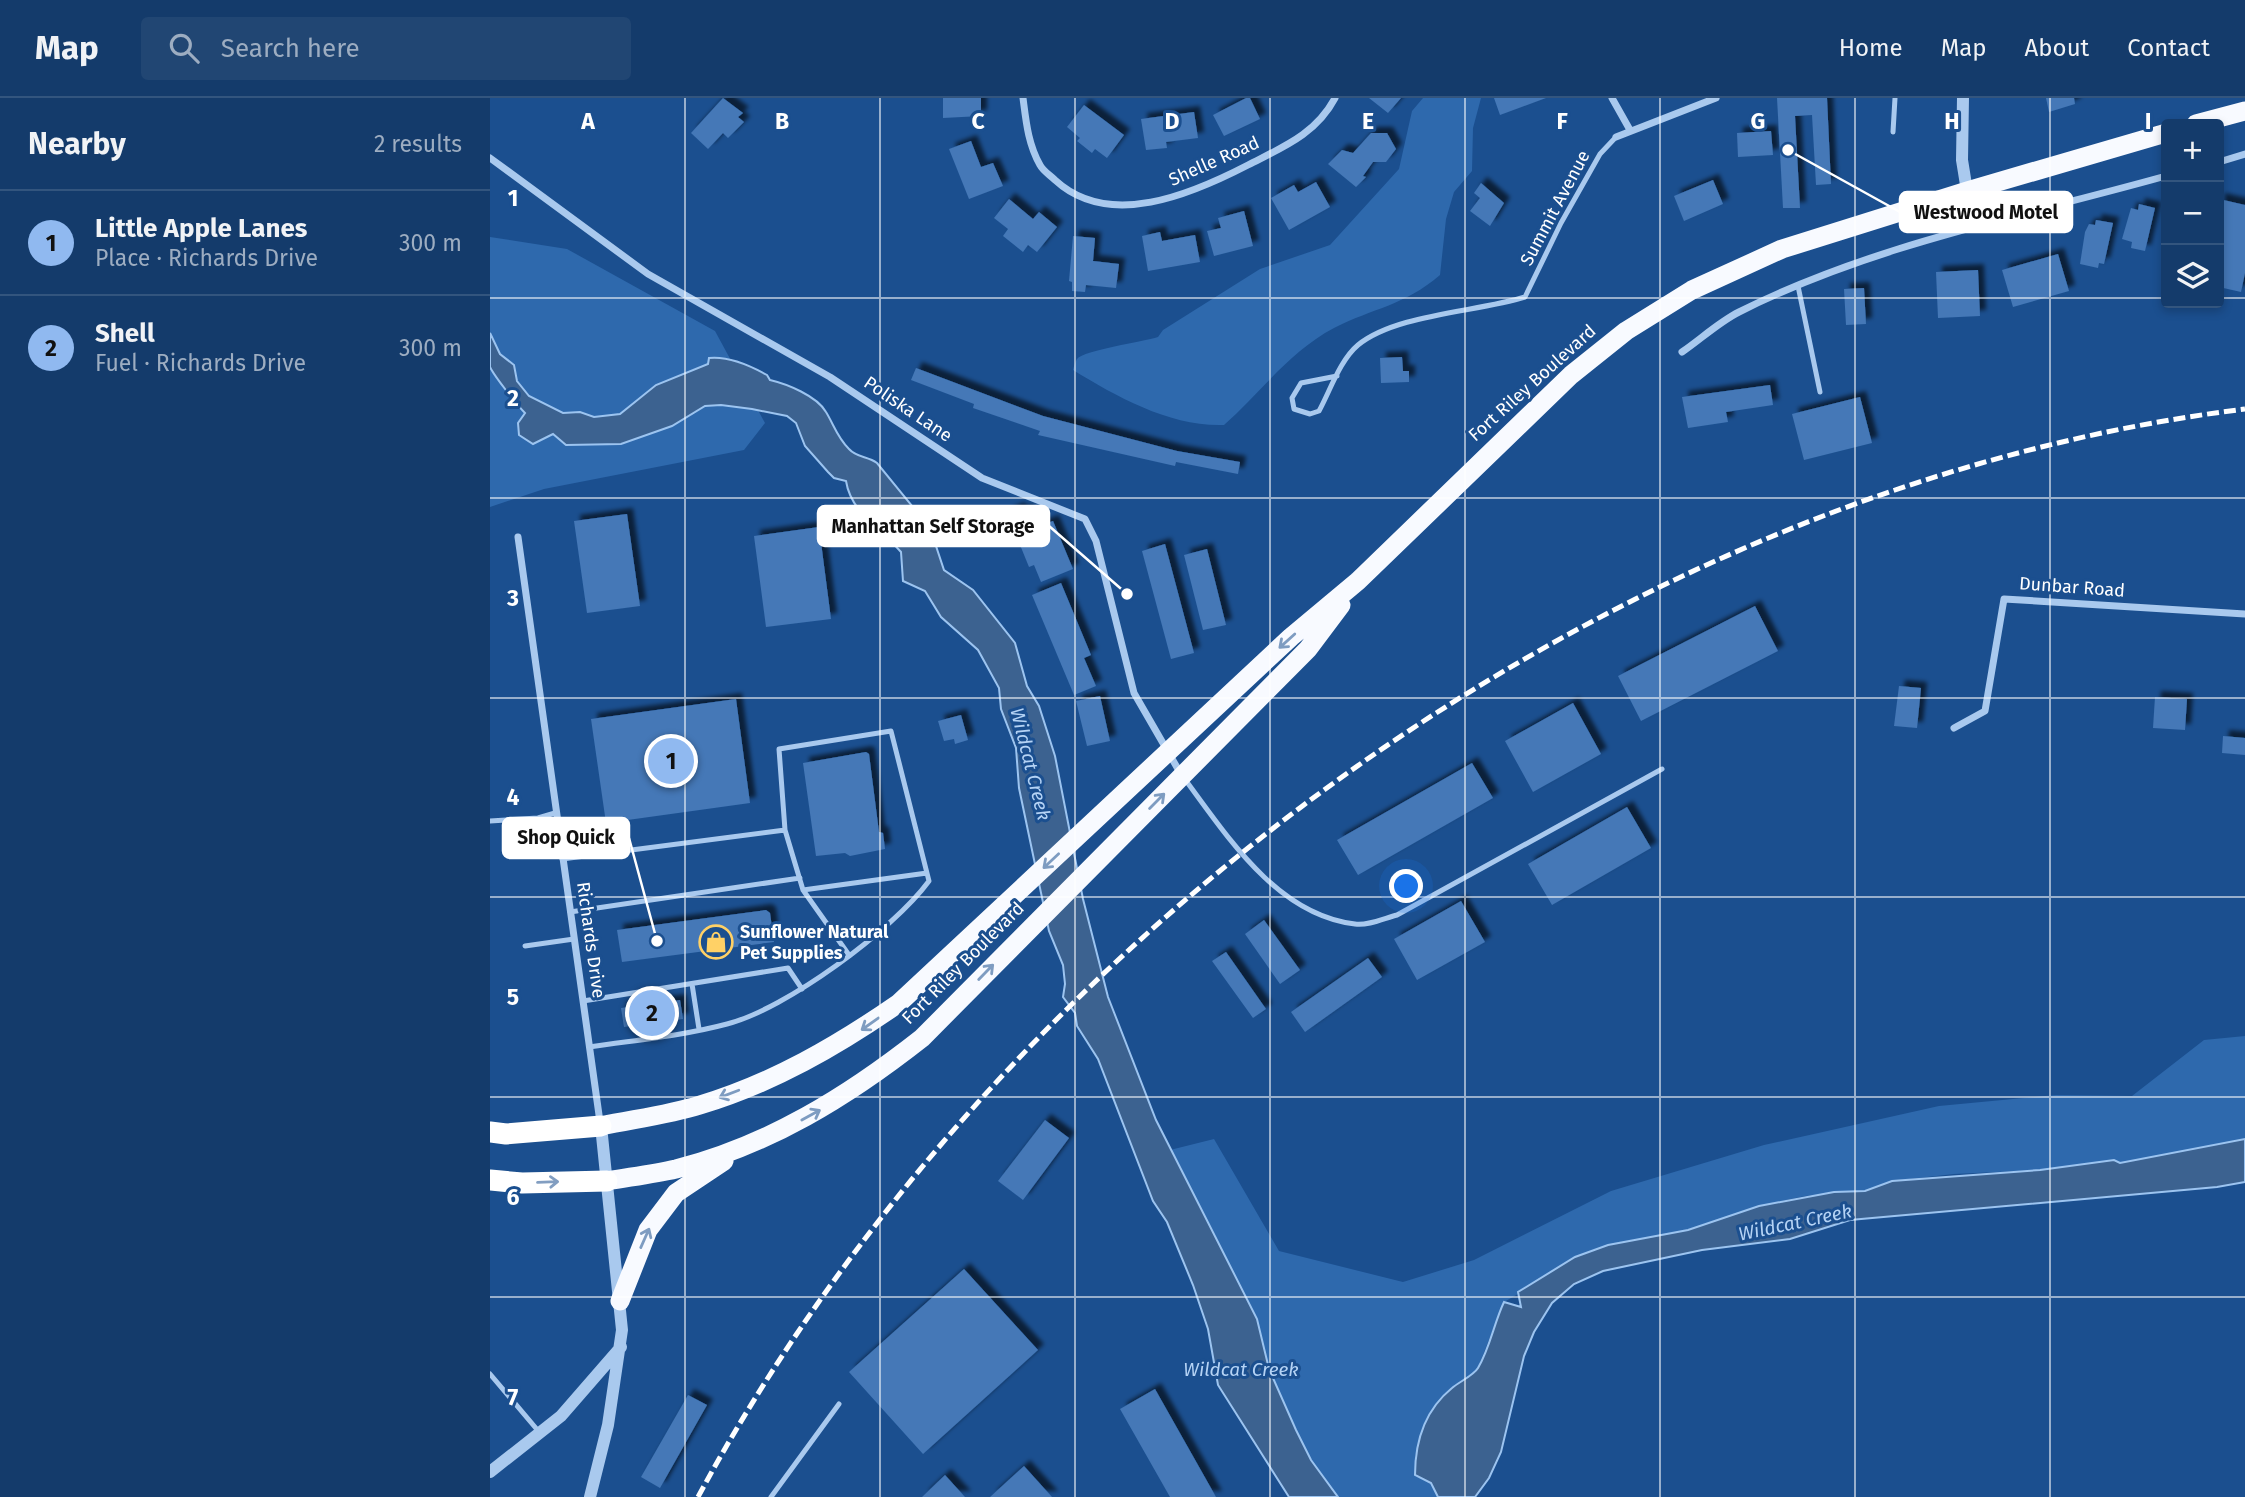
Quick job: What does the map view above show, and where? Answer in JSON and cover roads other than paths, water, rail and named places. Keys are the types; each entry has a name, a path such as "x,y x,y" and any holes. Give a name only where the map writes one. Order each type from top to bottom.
{"highway":[{"path":"2215,119 2245,111"},
{"name":"Fort Riley Boulevard","path":"490,1132 506,1134 601,1126 700,1105 793,1069 849,1037 899,1003 1291,637 1358,581 1571,375 1626,331 1692,290 1757,259 1966,191 2161,134"},
{"name":"Fort Riley Boulevard","path":"490,1180 522,1183 607,1181 676,1169 749,1145 810,1116 875,1075 922,1038 1308,649 1358,581"},
{"path":"620,1301 648,1230 676,1194 749,1145"}],"street":[{"name":"Shelle Road","path":"1023,98 1027,132 1040,167 1066,191 1103,205 1170,199 1223,177 1299,139 1320,122 1335,98"},
{"path":"1612,98 1630,130"},
{"path":"1616,137 1716,98"},
{"path":"1962,98 1962,160 1966,191"},
{"path":"2224,160 2245,154"},
{"name":"Poliska Lane","path":"490,158 648,274 830,377 982,478 1065,508 1085,519 1097,541 1134,693 1182,775"},
{"path":"1682,352 1737,313 1798,286 1878,256 2161,177"},
{"name":"Richards Drive","path":"518,537 601,1126 620,1301 621,1347 608,1425 590,1497"},
{"name":"Dunbar Road","path":"1954,728 1985,711 2004,599 2245,614"},
{"path":"490,1472 561,1416 621,1347"}],"lane":[{"path":"1893,132 1895,98"},
{"name":"Summit Avenue","path":"1337,376 1357,346 1376,335 1405,324 1525,297 1560,223 1600,154 1616,137"},
{"path":"1798,286 1820,392"},
{"path":"1337,376 1320,411 1310,414 1294,409 1292,398 1301,383 1337,376"},
{"path":"589,1047 729,1024 802,989 849,955 915,901 929,881 928,873 891,731 779,749 785,830 803,890 849,955"},
{"path":"1182,775 1241,853 1270,882 1313,915 1358,925 1397,915 1662,769"},
{"path":"490,821 538,818 555,813"},
{"path":"562,859 785,830"},
{"path":"803,890 928,873"},
{"path":"570,912 800,878"},
{"path":"525,946 574,939"},
{"path":"583,1001 788,968 802,989"},
{"path":"692,984 699,1029"},
{"path":"490,1374 540,1433"},
{"path":"771,1497 839,1404"}],"water":[{"name":"Wildcat Creek","path":"490,333 500,354 514,365 517,381 529,396 563,413 580,412 594,417 620,414 656,385 708,364 709,358 747,365 767,375 770,380 809,396 822,406 849,449 877,463 930,528 944,570 973,590 1015,643 1027,686 1039,706 1055,756 1083,899 1108,997 1156,1120 1257,1319 1269,1369 1296,1430 1311,1460 1338,1497 1289,1497 1218,1385 1208,1329 1193,1285 1167,1222 1153,1201 1098,1059 1077,1026 1075,1013 1063,997 1063,965 1049,931 1019,788 1016,748 1001,709 999,688 978,650 941,617 925,591 903,581 901,552 860,511 846,481 834,478 805,446 796,423 787,416 721,405 705,406 672,426 621,444 566,445 553,434 533,444 519,435 518,423 525,413 490,367"},
{"name":"Wildcat Creek","path":"2245,1139 2245,1182 2217,1187 1850,1220 1790,1239 1702,1250 1603,1271 1574,1284 1552,1303 1534,1332 1524,1356 1501,1452 1489,1478 1475,1497 1438,1497 1431,1483 1415,1475 1417,1450 1428,1416 1443,1397 1478,1368 1504,1302 1521,1307 1518,1292 1575,1257 1608,1245 1688,1230 1759,1206 1834,1192 1865,1191 1892,1181 2040,1170 2114,1160 2120,1163"}],"railway":[{"path":"698,1497 825,1294 977,1103 1153,929 1347,773 1557,641 1779,534 2009,455 2245,409"}],"place":[{"name":"Westwood Motel","path":"1788,150"},
{"name":"Manhattan Self Storage","path":"1127,594"},
{"name":"Little Apple Lanes","path":"671,761"},
{"name":"Shop Quick","path":"657,941"},
{"name":"Sunflower Natural Pet Supplies","path":"716,942"},
{"name":"Shell","path":"652,1013"}]}
